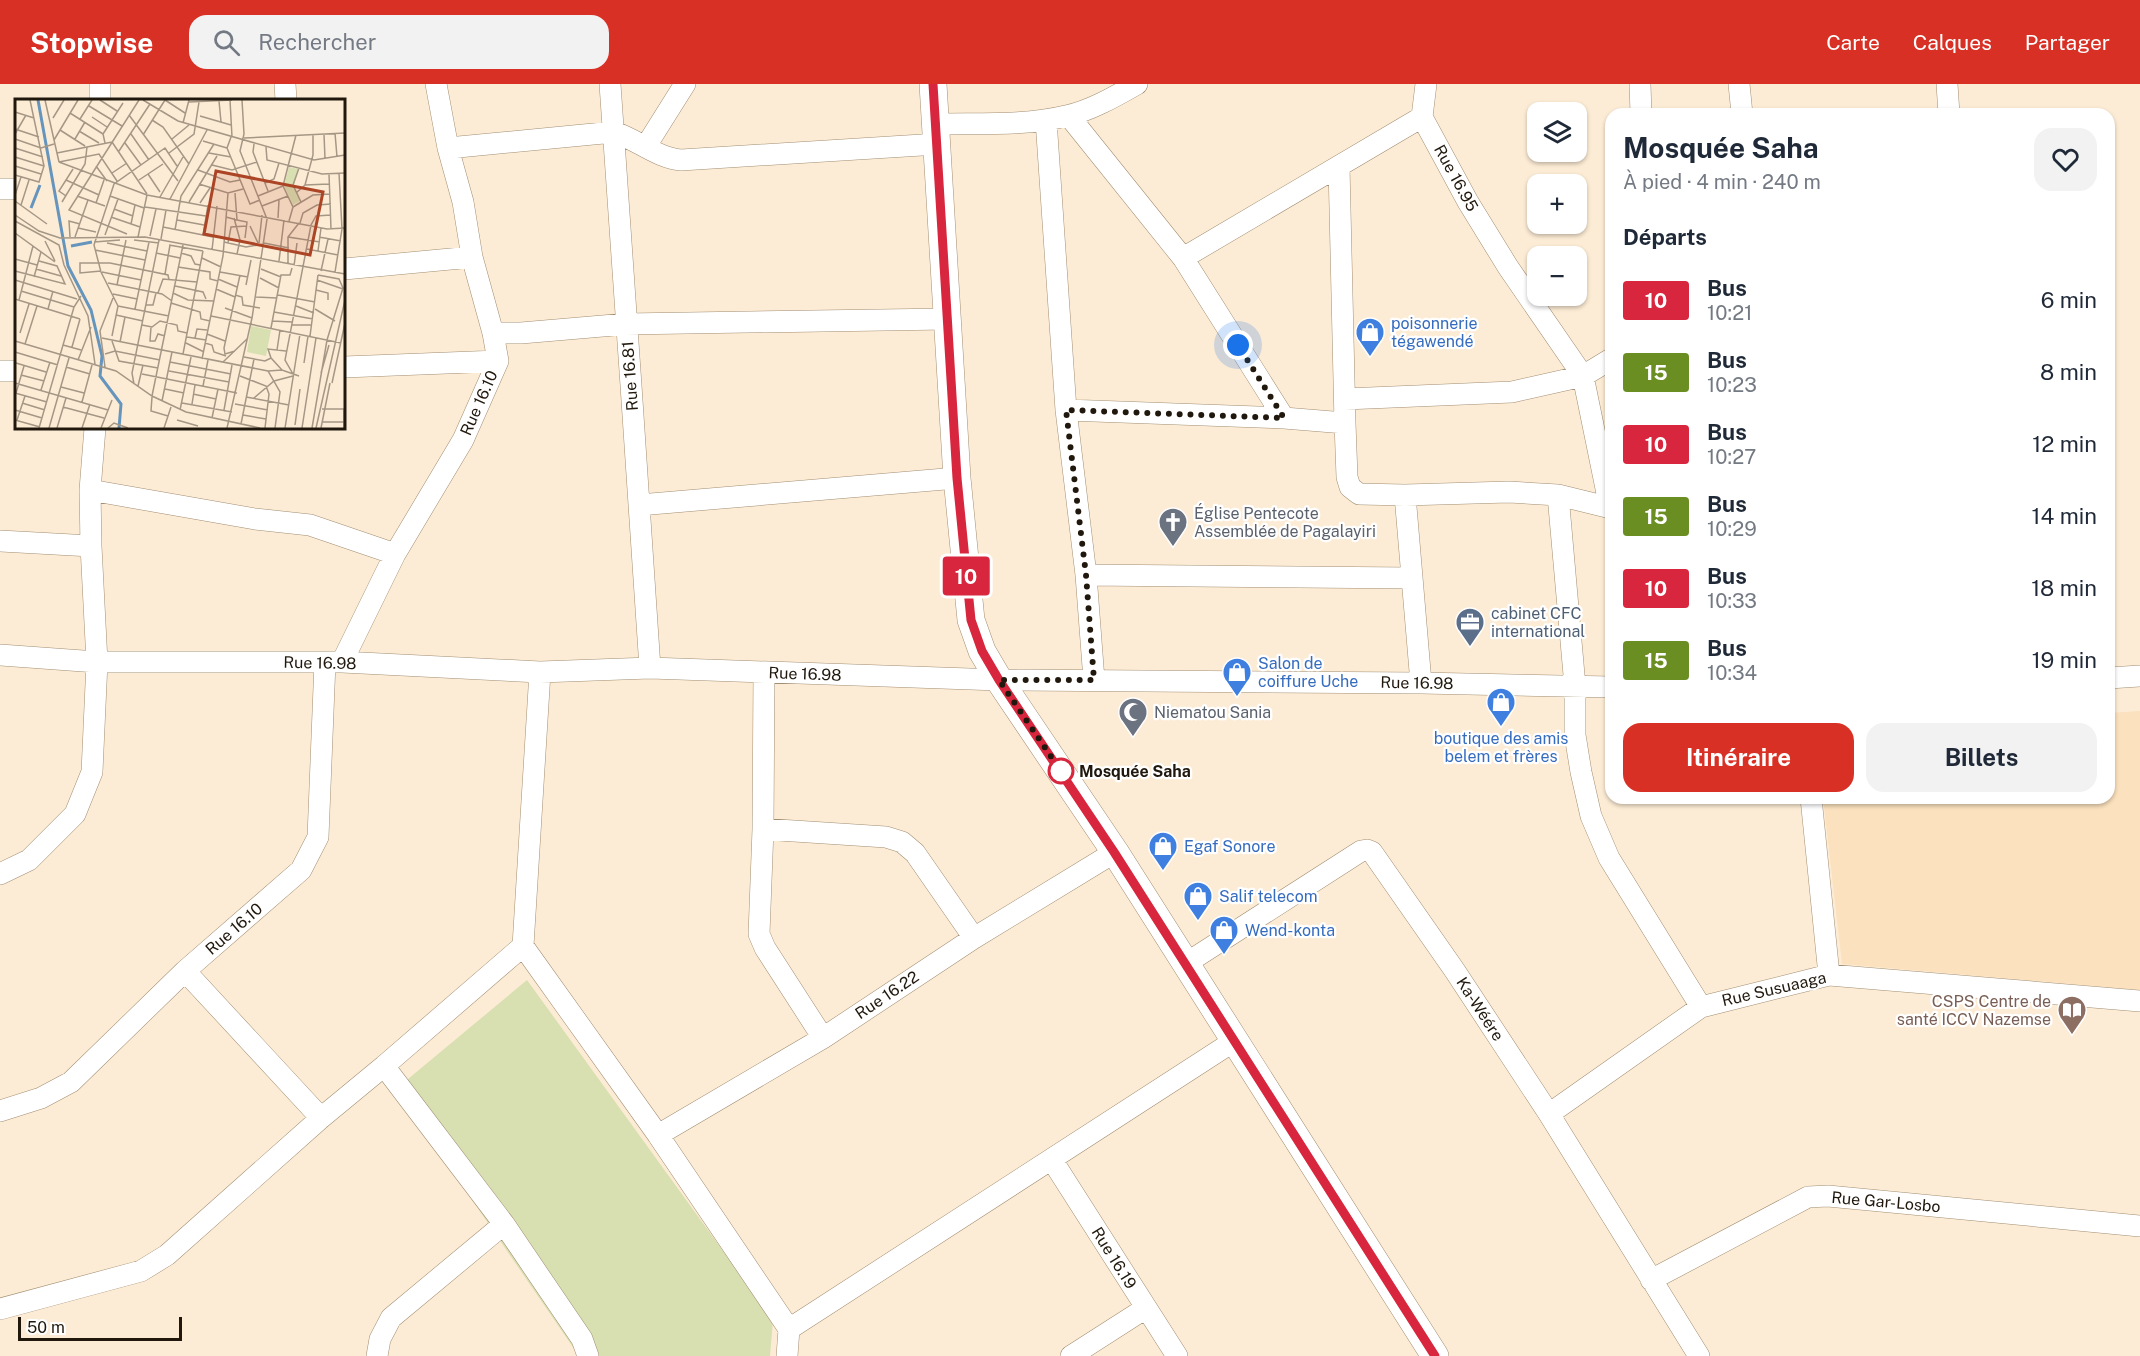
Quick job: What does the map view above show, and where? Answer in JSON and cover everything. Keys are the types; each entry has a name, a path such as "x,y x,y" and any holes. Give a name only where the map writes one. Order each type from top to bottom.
{"street":[{"path":"285,84 286,99"},
{"name":"Rue 16.10","path":"0,1111 41,1098 71,1082 185,971 302,870 318,837 334,662 463,440 498,361 493,333 472,257 463,202 448,148 436,84"},
{"name":"Rue 16.81","path":"610,84 650,668"},
{"path":"646,146 685,84"},
{"path":"933,84 957,478 971,620 982,651 1114,852 1436,1356"},
{"path":"448,148 614,132 669,159 681,160 937,134 1046,120 1069,116 1116,90 1137,84"},
{"path":"1183,258 1422,117 1426,84"},
{"path":"1640,84 1641,108"},
{"path":"1739,84 1741,108"},
{"path":"1947,84 1949,108"},
{"path":"1069,116 1183,258 1284,418"},
{"name":"Rue 16.95","path":"1422,117 1468,202 1508,267 1583,376"},
{"path":"1046,120 1066,410 1086,575 1094,680"},
{"path":"1339,166 1345,423 1347,477 1350,487 1359,494 1509,492 1558,495 1605,507"},
{"path":"345,269 472,257"},
{"path":"493,333 520,333 626,324 946,319"},
{"path":"345,367 498,361"},
{"path":"1345,399 1512,392 1583,376 1605,363"},
{"path":"1583,376 1605,484"},
{"path":"1066,410 1284,418 1345,423"},
{"path":"0,874 29,860 75,814 92,772 97,662 90,490 95,429"},
{"path":"639,505 957,478"},
{"path":"90,490 255,519 310,525 395,554"},
{"path":"1405,495 1420,682"},
{"path":"1558,495 1575,686 1575,735 1591,816 1609,858 1701,1007"},
{"path":"0,542 91,546"},
{"path":"1086,575 1411,578"},
{"name":"Rue 16.98","path":"0,655 97,662 334,662 540,672 650,668 999,680 1420,682 1605,687"},
{"path":"540,672 524,946 658,1135 789,1329 788,1356"},
{"path":"764,672 763,829 759,934 765,948 823,1038"},
{"path":"2115,678 2140,676"},
{"path":"1812,804 1829,975"},
{"path":"763,829 886,837 902,842 915,853 974,938"},
{"name":"Ka-Wéére","path":"1185,964 1360,851 1372,852 1455,971 1549,1114 1699,1356"},
{"name":"Rue 16.22","path":"658,1135 823,1038 974,938 1114,852"},
{"path":"0,1309 141,1271 167,1255 321,1118 524,946"},
{"path":"185,971 321,1118"},
{"name":"Rue Susuaaga","path":"1549,1114 1701,1007 1829,975 2140,1001"},
{"path":"789,1329 1234,1041"},
{"path":"384,1066 504,1224 582,1340 588,1356"},
{"name":"Rue 16.19","path":"1052,1160 1177,1356"},
{"name":"Rue Gar-Losbo","path":"1651,1280 1808,1197 1828,1196 2140,1226"},
{"path":"376,1356 380,1339 391,1318 504,1224"},
{"path":"1071,1356 1146,1308"}],"shaded area":[{"path":"2140,711 2140,990 1842,964 1824,804 2115,804 2115,713"}],"green space":[{"path":"527,980 773,1320 770,1356 579,1356 396,1089"}],"bus line":[{"name":"10","path":"933,84 957,478 971,620 982,651 1114,852 1435,1356"}],"place":[{"name":"poisonnerie tégawendé","path":"1370,358"},
{"name":"Église Pentecote Assemblée de Pagalayiri","path":"1173,548"},
{"name":"cabinet CFC international","path":"1470,648"},
{"name":"Salon de coiffure Uche","path":"1237,698"},
{"name":"boutique des amis belem et frères","path":"1501,728"},
{"name":"Niematou Sania","path":"1133,738"},
{"name":"Mosquée Saha","path":"1061,771"},
{"name":"Egaf Sonore","path":"1163,872"},
{"name":"Salif telecom","path":"1198,922"},
{"name":"Wend-konta","path":"1224,956"},
{"name":"CSPS Centre de santé ICCV Nazemse","path":"2072,1036"}],"route":[{"path":"1061,771 1065,777 999,680 1094,680 1086,575 1066,410 1284,418 1238,345"}]}
